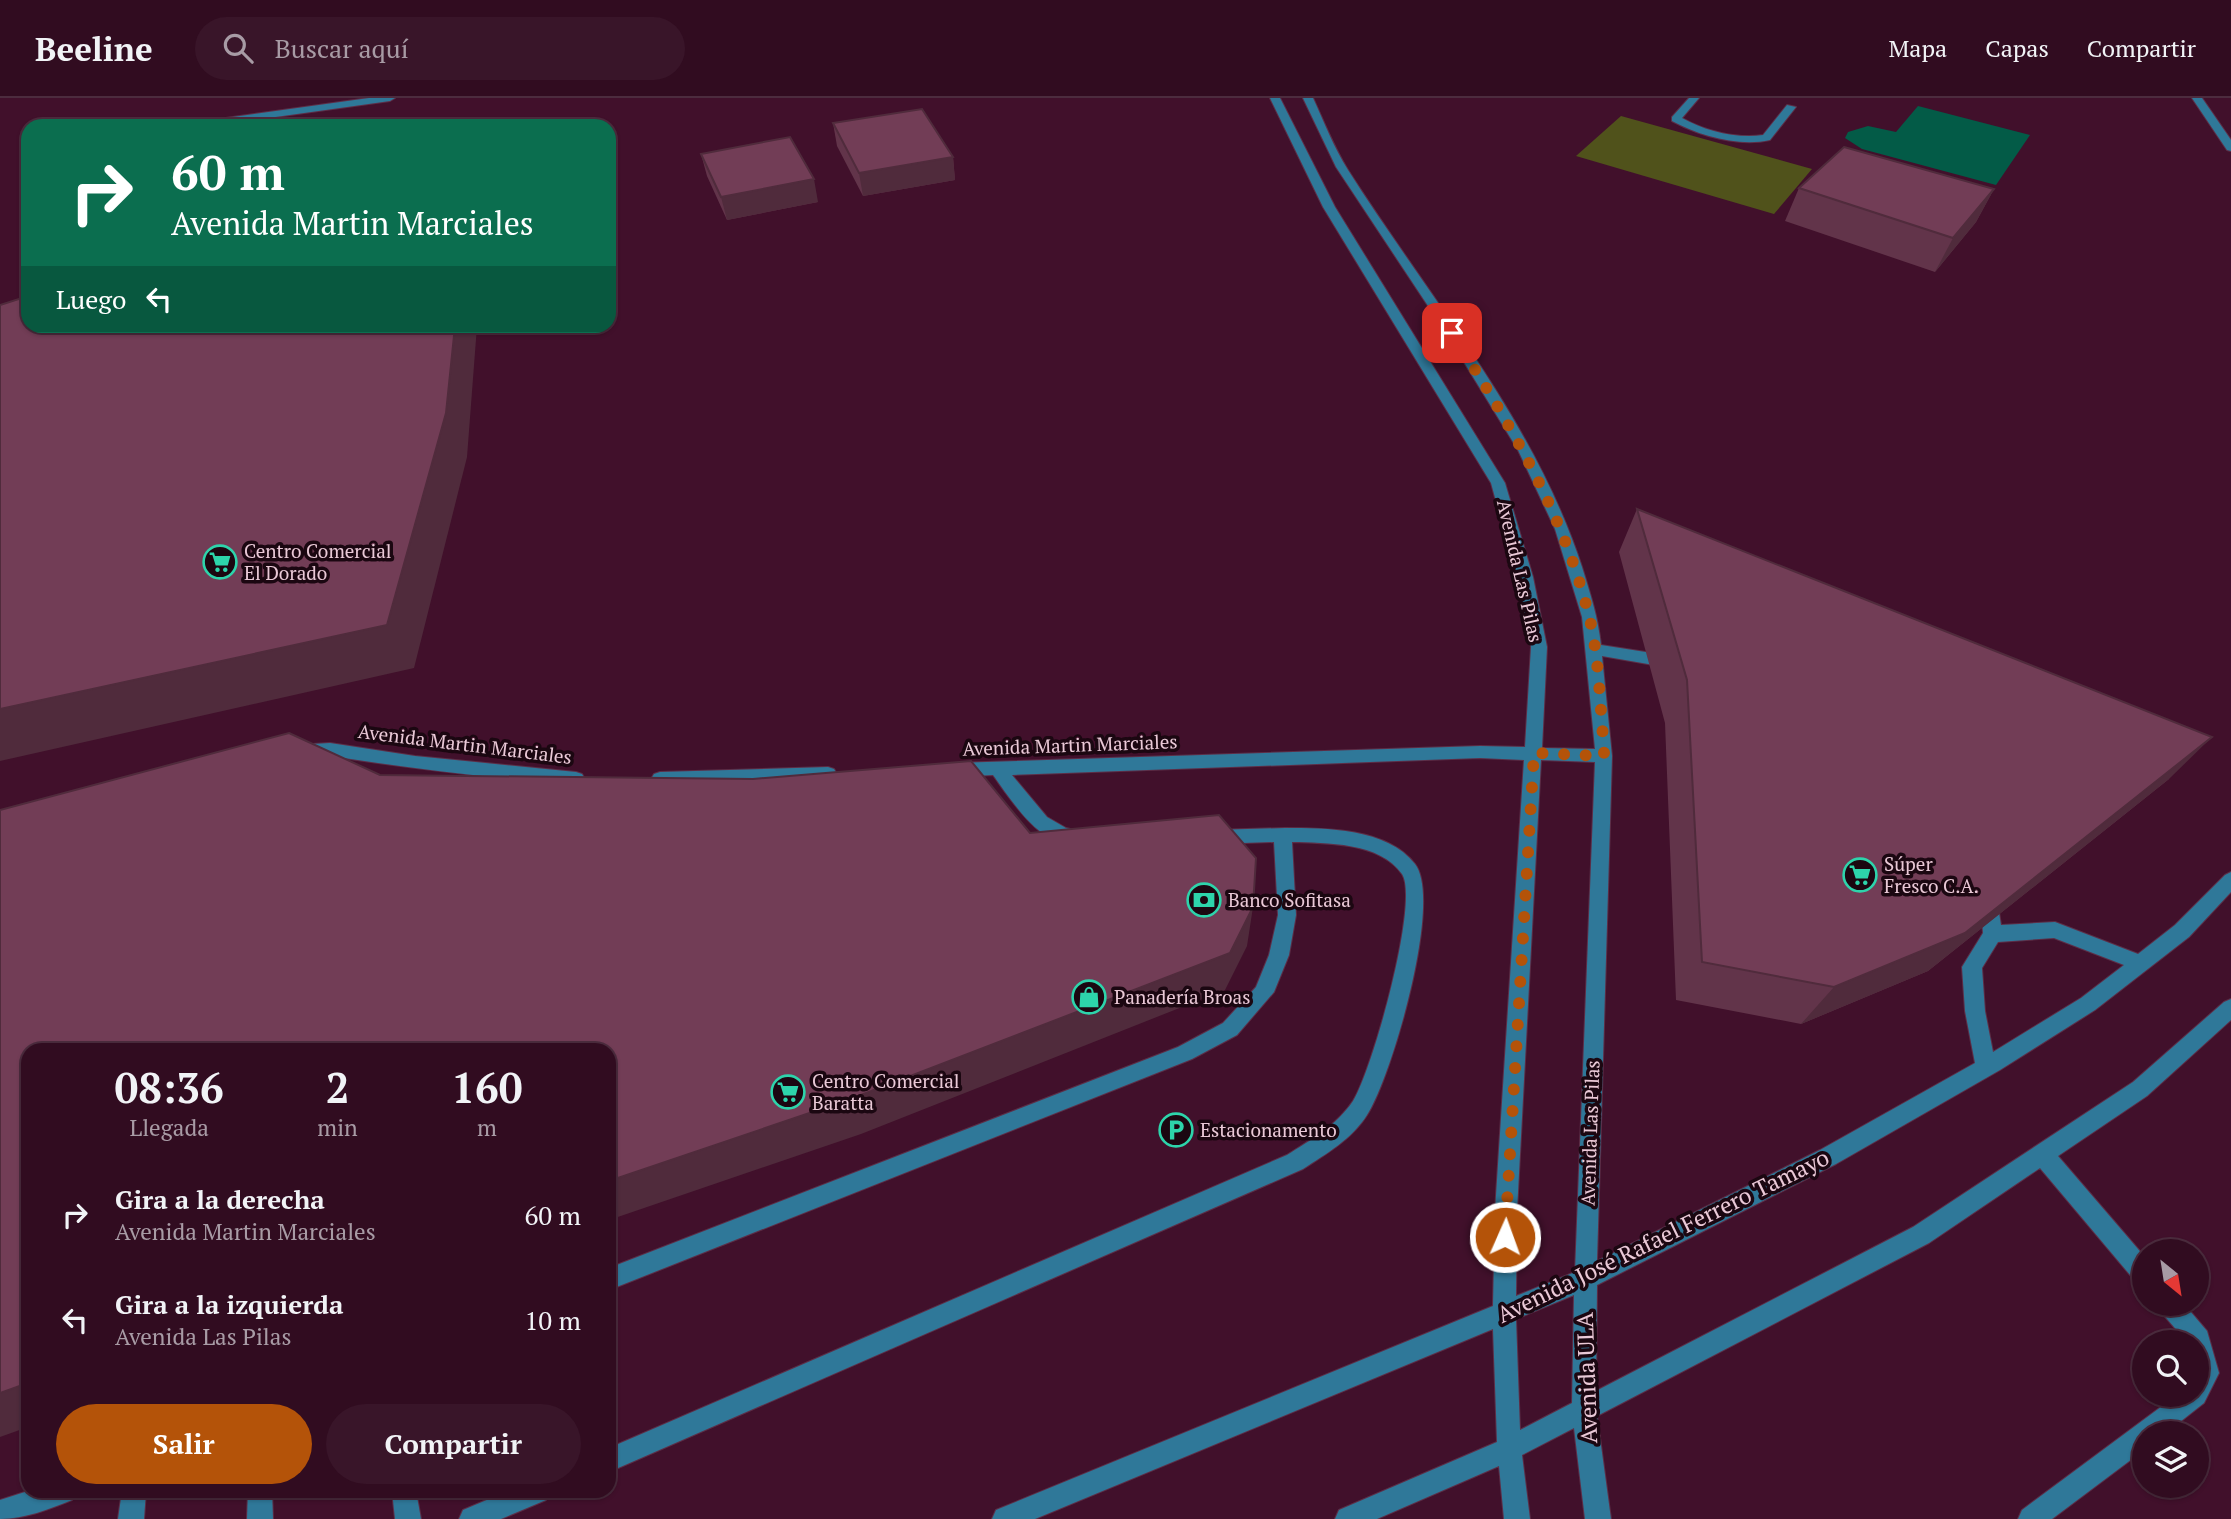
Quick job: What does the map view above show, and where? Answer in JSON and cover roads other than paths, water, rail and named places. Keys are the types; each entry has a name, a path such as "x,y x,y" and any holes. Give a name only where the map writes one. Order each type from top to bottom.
{"street":[{"path":"240,119 390,98"},
{"name":"Avenida Las Pilas","path":"1275,98 1329,207 1498,483 1525,577 1539,647 1506,1198 1504,1314"},
{"name":"Avenida Las Pilas","path":"1308,98 1341,167 1452,333 1525,450 1562,529 1590,617 1604,756 1585,1279"},
{"path":"1694,98 1676,119 1749,141 1766,138 1791,107"},
{"path":"2197,98 2231,148"},
{"path":"1593,649 1682,663"},
{"name":"Avenida Martin Marciales","path":"285,750 330,749 415,763 598,780"},
{"name":"Avenida Martin Marciales","path":"943,771 1466,752 1604,756"},
{"path":"998,769 1040,822 1066,837 1093,837"},
{"path":"640,779 846,773"},
{"path":"616,1457 1282,1167 1331,1139 1360,1108 1386,1046 1401,984 1415,900 1414,877 1402,862 1377,846 1339,838 1197,837"},
{"path":"616,1276 1185,1053 1230,1029 1264,992 1279,955 1287,915 1283,837"},
{"path":"1986,880 1993,934 1972,967 1975,1011 1986,1067"},
{"name":"Avenida José Rafael Ferrero Tamayo","path":"1005,1519 1585,1279 1828,1157 1986,1067 2088,1004 2182,931 2231,880"},
{"path":"1993,934 2055,930 2140,963"},
{"path":"1348,1519 1509,1449 1921,1235 2140,1088 2231,1008"},
{"path":"2042,1154 2132,1260"},
{"name":"Avenida ULA","path":"1585,1279 1584,1411 1598,1519"},
{"path":"1504,1314 1509,1449 1517,1519"},
{"path":"2180,1316 2192,1330"},
{"path":"2162,1421 2179,1407"},
{"path":"2031,1519 2132,1444"},
{"path":"0,1513 43,1498"},
{"path":"131,1519 133,1498"},
{"path":"260,1498 260,1519"},
{"path":"405,1498 408,1519"},
{"path":"472,1519 521,1498"}],"place":[{"name":"Centro Comercial El Dorado","path":"220,562"},
{"name":"Súper Fresco C.A.","path":"1860,875"},
{"name":"Banco Sofitasa","path":"1204,900"},
{"name":"Panadería Broas","path":"1089,997"},
{"name":"Centro Comercial Baratta","path":"788,1092"},
{"name":"Estacionamento","path":"1176,1130"}]}
